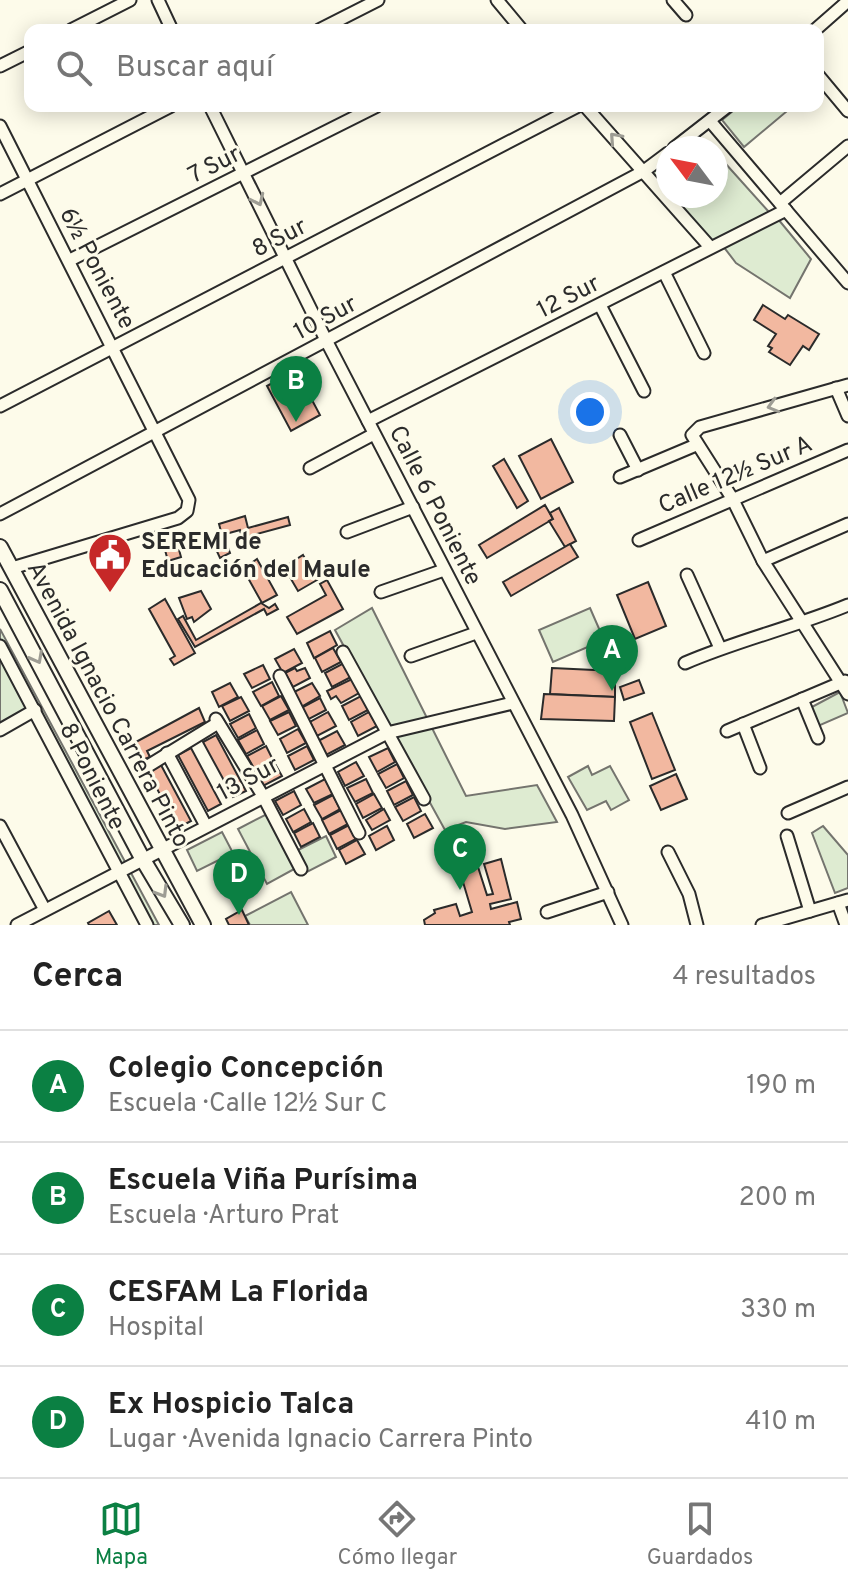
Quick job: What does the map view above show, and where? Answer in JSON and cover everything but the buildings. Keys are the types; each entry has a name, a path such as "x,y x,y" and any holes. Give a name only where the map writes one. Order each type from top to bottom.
{"main road":[{"name":"Avenida Ignacio Carrera Pinto","path":"0,547 203,925"},
{"name":"Avenida Ignacio Carrera Pinto","path":"0,590 142,858 182,925"}],"street":[{"path":"83,24 130,0"},
{"path":"158,0 169,24"},
{"path":"331,24 378,0"},
{"path":"497,0 516,24"},
{"path":"673,0 686,15"},
{"path":"821,24 843,2"},
{"path":"0,66 24,54"},
{"path":"824,82 848,111"},
{"path":"0,194 159,112"},
{"name":"Calle 6 Poniente","path":"213,112 327,342 572,815 622,925"},
{"name":"7 Sur","path":"70,260 365,112"},
{"name":"8 Sur","path":"0,406 566,112"},
{"path":"590,112 710,247"},
{"path":"690,136 721,112"},
{"path":"710,121 848,283"},
{"name":"6½ Poniente","path":"0,126 157,430 189,500 187,511 178,518 12,568"},
{"name":"12 Sur","path":"368,421 664,272 783,206 846,152"},
{"name":"10 Sur","path":"0,514 327,342 656,162"},
{"path":"664,272 704,353"},
{"path":"600,305 644,391"},
{"path":"848,416 842,386 693,431 696,445 732,498 763,561 803,624 845,681 848,694"},
{"path":"310,468 374,434"},
{"path":"620,435 638,470"},
{"path":"620,477 696,445"},
{"name":"Calle 12½ Sur A","path":"639,540 848,450"},
{"path":"347,532 413,507"},
{"path":"763,561 848,524"},
{"path":"381,592 444,570"},
{"path":"687,575 720,648"},
{"path":"685,663 720,648 803,624 848,605"},
{"path":"411,656 476,633"},
{"name":"8 Poniente","path":"1,652 35,710 147,925"},
{"path":"343,652 424,799"},
{"path":"280,676 322,765 359,833"},
{"path":"727,731 845,681"},
{"path":"802,699 818,738"},
{"name":"13 Sur","path":"17,925 387,733 513,703"},
{"path":"0,730 35,710"},
{"path":"148,766 217,721 263,796 301,869"},
{"path":"743,724 760,768"},
{"path":"167,753 206,826"},
{"path":"788,813 848,787"},
{"path":"0,826 45,910"},
{"path":"787,836 810,911"},
{"path":"668,852 689,894 697,925"},
{"path":"547,912 608,892"},
{"path":"762,925 843,902 846,925"}],"green space":[{"path":"732,112 786,112 744,147 722,120"},
{"path":"728,166 769,212 702,246 669,208 728,208"},
{"path":"656,169 656,193 643,178"},
{"path":"778,219 811,259 790,298 736,263 723,246"},
{"path":"372,608 466,796 537,785 557,822 505,829 466,822 445,830 335,630"},
{"path":"590,608 604,640 553,662 539,630"},
{"path":"0,629 159,925 152,925 0,640"},
{"path":"3,658 30,709 0,726 0,659"},
{"path":"840,692 848,713 818,726 810,708"},
{"path":"588,766 592,775 610,766 629,800 611,810 606,801 587,810 568,777"},
{"path":"267,814 296,868 267,884 238,829"},
{"path":"823,826 848,855 848,888 835,893 812,833"},
{"path":"222,832 233,853 197,871 187,850"},
{"path":"326,836 336,857 305,873 294,852"},
{"path":"291,892 308,925 250,925 245,916"}],"place":[{"name":"Escuela Viña Purísima","path":"296,422"},
{"name":"SEREMI de Educación del Maule","path":"110,594"},
{"name":"Colegio Concepción","path":"612,691"},
{"name":"CESFAM La Florida","path":"460,890"},
{"name":"Ex Hospicio Talca","path":"239,915"}]}
